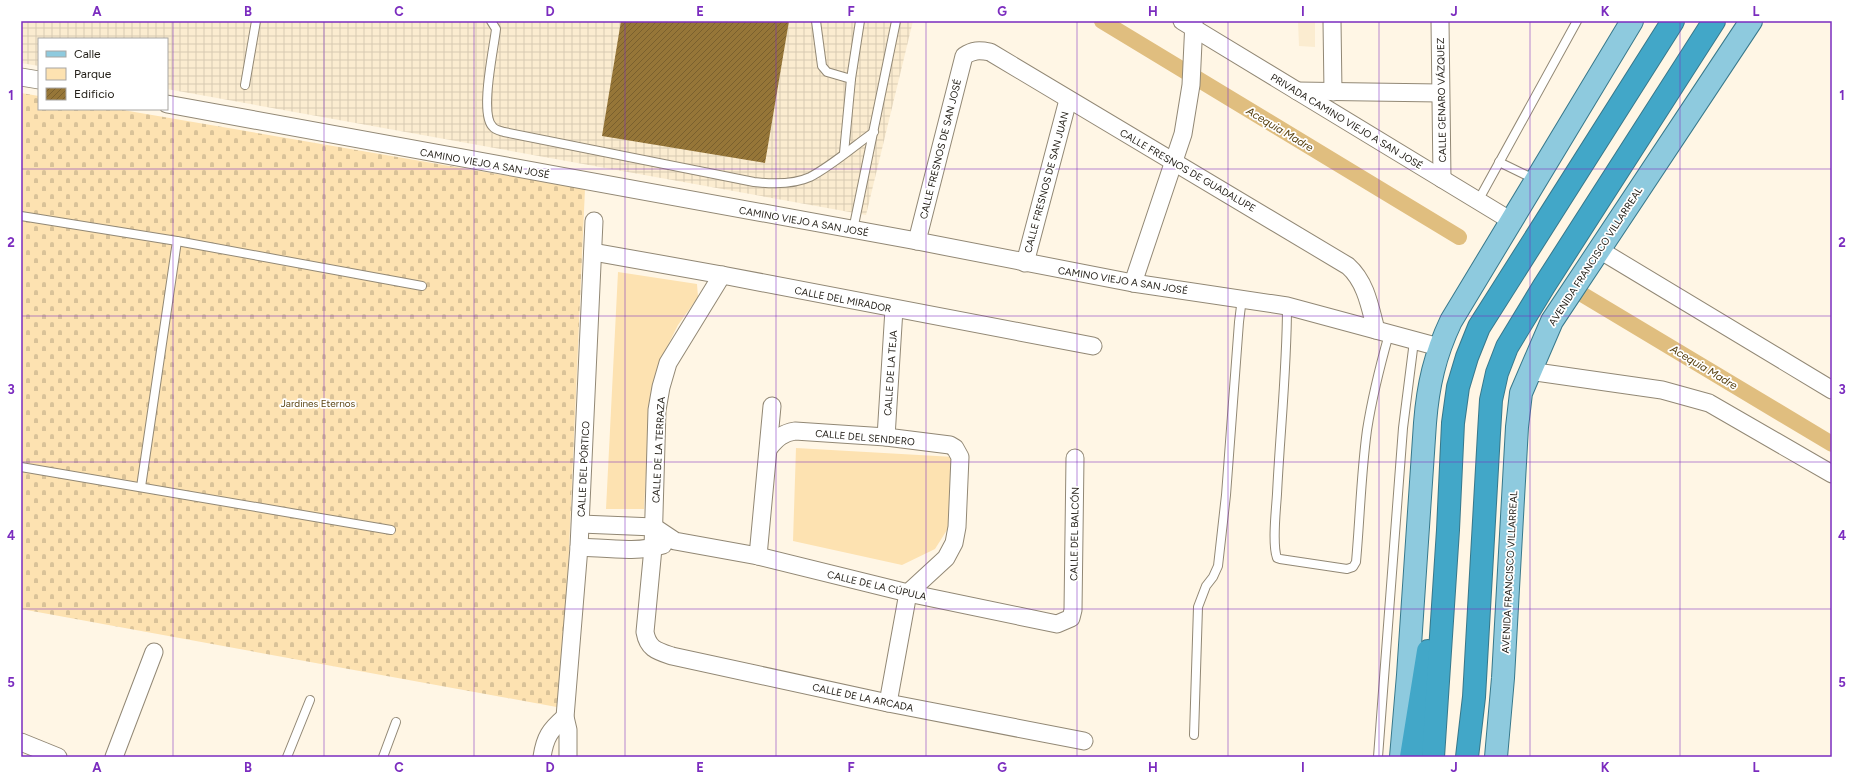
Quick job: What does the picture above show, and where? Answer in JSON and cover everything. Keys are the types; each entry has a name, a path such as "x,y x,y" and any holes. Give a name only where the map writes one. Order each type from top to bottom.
{"highway":[{"path":"1433,757 1448,530 1453,423 1458,387 1466,357 1480,327 1673,21"},
{"path":"1467,757 1474,697 1491,400 1497,373 1507,347 1544,286 1714,21"},
{"path":"1411,757 1448,530"}],"main road":[{"path":"1401,757 1408,676 1424,423 1428,392 1439,348 1451,321 1513,222 1632,21"},
{"name":"AVENIDA FRANCISCO VILLARREAL","path":"1496,757 1503,678 1517,427 1522,393 1529,371 1552,321 1598,249 1751,21"}],"street":[{"path":"1332,21 1332,92"},
{"name":"CALLE GENARO VÁZQUEZ","path":"1440,21 1442,178"},
{"path":"1133,283 1183,134 1191,85 1193,56 1190,23"},
{"name":"PRIVADA CAMINO VIEJO A SAN JOSÉ","path":"1190,23 1297,91 1513,222"},
{"name":"CALLE FRESNOS DE GUADALUPE","path":"964,56 972,51 981,50 990,52 1348,266 1356,273 1362,284 1382,332"},
{"name":"CALLE FRESNOS DE SAN JOSÉ","path":"917,241 964,56"},
{"path":"21,77 38,80"},
{"path":"1297,91 1440,93"},
{"name":"CALLE FRESNOS DE SAN JUAN","path":"1024,263 1068,100"},
{"name":"CAMINO VIEJO A SAN JOSÉ","path":"168,104 917,241 1133,283 1288,306 1439,348"},
{"name":"CALLE DEL PÓRTICO","path":"568,757 568,730 565,717 580,547 594,221"},
{"path":"1598,249 1832,390"},
{"name":"CALLE DEL MIRADOR","path":"593,252 722,275 1093,346"},
{"name":"CALLE DE LA TERRAZA","path":"647,642 645,632 653,548 658,410 661,387 668,363 722,275"},
{"name":"CALLE DE LA TEJA","path":"886,437 894,309"},
{"path":"1529,371 1662,390 1709,404 1832,474"},
{"path":"758,556 772,406"},
{"name":"CALLE DEL SENDERO","path":"769,448 785,433 795,431 886,437 950,445 955,448 960,457 957,527 954,543 946,558 908,593"},
{"name":"CALLE DEL BALCÓN","path":"1072,610 1075,458"},
{"name":"CALLE DE LA CÚPULA","path":"581,524 654,528 675,541 758,556 908,593 1048,623 1057,624 1071,618 1072,610"},
{"name":"CALLE DE LA CÚPULA","path":"580,547 653,548 675,541"},
{"path":"888,703 908,593"},
{"name":"CALLE DE LA ARCADA","path":"647,642 653,648 672,656 888,703 1084,741"},
{"path":"114,757 154,652"},
{"path":"542,757 544,742 551,729 565,717"},
{"path":"21,742 58,757"}],"lane":[{"path":"245,85 256,21"},
{"path":"491,21 496,29 486,105 487,118 493,128 504,132 754,182 773,184 785,183 809,177 874,132"},
{"path":"816,21 822,66 827,72 851,79"},
{"path":"844,153 851,79 860,21"},
{"path":"853,230 896,21"},
{"path":"1478,200 1577,21"},
{"path":"1499,162 1537,180"},
{"path":"21,216 177,242 422,286"},
{"path":"140,487 177,242"},
{"path":"1194,735 1198,607 1206,586 1214,577 1218,566 1226,495 1242,298"},
{"path":"1288,306 1286,363 1275,514 1275,550 1277,558 1280,559 1347,569 1353,567 1356,562 1367,431 1380,365 1382,332"},
{"path":"1378,757 1403,428 1414,341"},
{"path":"21,467 391,530"},
{"path":"287,757 310,700"},
{"path":"384,757 396,722"}],"shaded area":[{"path":"21,21 913,21 866,215 168,89 168,38 38,38 38,66 21,63"},
{"path":"1298,21 1315,21 1315,47 1299,46"}],"green space":[{"name":"Jardines Eternos","path":"21,93 38,96 38,110 123,110 585,189 562,708 21,609"},
{"path":"618,272 697,284 698,297 678,325 659,363 650,401 644,509 606,509"},
{"path":"796,448 954,457 952,522 935,549 902,565 793,541"}],"building":[{"path":"621,21 789,21 765,163 602,136"}],"waterway":[{"name":"Acequia Madre","path":"1102,21 1459,237"},
{"name":"Acequia Madre","path":"1575,290 1832,444"}]}
